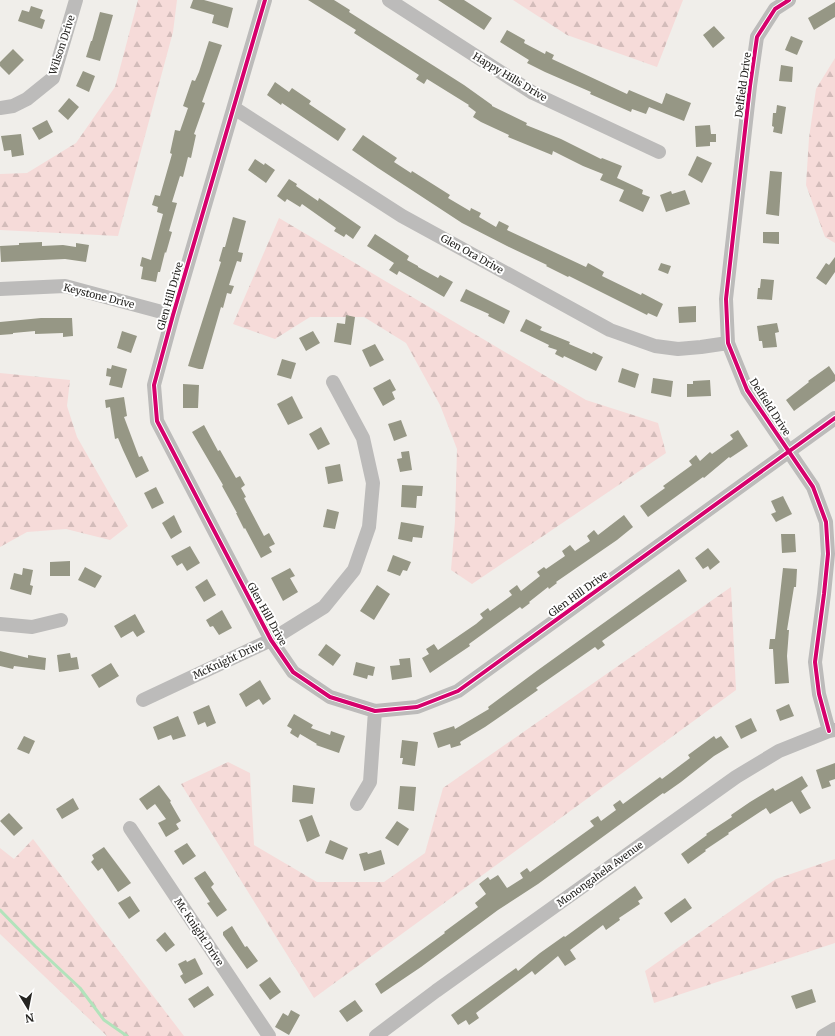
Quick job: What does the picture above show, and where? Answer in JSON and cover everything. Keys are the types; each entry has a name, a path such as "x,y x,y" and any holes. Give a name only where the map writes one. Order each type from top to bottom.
{"street":[{"name":"Wilson Drive","path":"0,108 13,106 27,99 53,78 76,0"},
{"name":"Glen Hill Drive","path":"265,0 154,385 157,421 271,640 292,672 330,697 376,711 417,707 458,691 835,418"},
{"name":"Happy Hills Drive","path":"389,0 533,93 659,152"},
{"name":"Delfield Drive","path":"789,0 775,9 757,37 750,86 727,292 728,343 747,390 813,488 826,522 827,562 815,662 819,694 832,731"},
{"name":"Glen Ora Drive","path":"234,108 402,216 610,330 655,346 678,349 701,348 728,343"},
{"name":"Keystone Drive","path":"0,289 65,286 173,315"},
{"name":"McKnight Drive","path":"143,700 271,640 324,607 354,570 369,527 373,484 363,438 332,382"},
{"path":"0,624 32,627 61,620"},
{"path":"357,804 370,782 376,711"},
{"name":"Monongahela Avenue","path":"376,1036 443,986 736,777 779,751 832,731"},
{"name":"Mc Knight Drive","path":"130,828 269,1036"},
{"path":"823,1036 835,1029"}],"green space":[{"path":"138,0 177,0 173,32 118,236 0,230 0,174 27,173 76,143 115,87"},
{"path":"513,0 683,0 657,67 567,35"},
{"path":"835,58 835,243 825,237 806,185 809,138 816,89"},
{"path":"279,218 586,400 658,423 666,453 472,584 451,570 455,521 457,449 440,405 406,343 364,317 310,317 275,339 233,324"},
{"path":"0,373 70,380 67,406 77,437 128,526 110,540 66,529 27,532 0,547"},
{"path":"731,587 736,690 314,998 181,784 228,762 250,773 254,845 317,882 384,882 425,853 443,788"},
{"path":"33,839 184,1036 107,1036 0,934 0,848 14,859"},
{"path":"835,859 835,943 654,1003 645,971 776,879"}],"building":[{"path":"193,0 204,0 233,8 228,28 212,23 214,15 190,8"},
{"path":"308,0 334,0 350,10 349,12 464,85 492,106 527,123 526,125 561,139 601,159 602,158 622,166 617,178 643,190 642,194 650,197 643,212 619,201 624,190 600,180 603,174 553,151 552,155 508,137 509,135 481,122 473,117 476,112 468,106 469,105 427,79 424,84 416,79 419,75 354,33 356,30"},
{"path":"438,0 464,0 492,18 484,30"},
{"path":"835,2 835,17 814,30 808,18"},
{"path":"31,6 43,10 40,18 45,20 42,29 18,21 22,10 29,12"},
{"path":"100,12 113,15 100,61 86,57"},
{"path":"714,26 725,38 713,48 703,35"},
{"path":"507,30 525,40 524,43 545,54 546,51 554,55 552,59 627,94 629,90 662,104 666,93 691,103 684,121 649,107 646,114 632,109 631,112 527,63 529,60 500,42"},
{"path":"791,36 803,41 797,55 785,50"},
{"path":"209,41 222,45 202,102 205,103 194,134 196,135 191,158 188,157 183,177 180,176 172,202 177,203 169,231 172,232 166,253 165,252 156,282 141,279 143,267 140,266 142,257 151,260 163,214 157,212 158,207 152,205 155,195 160,196 172,154 170,153 175,130 180,131 188,108 183,106 192,80 195,81 199,72"},
{"path":"13,49 24,60 9,75 0,66 0,62"},
{"path":"781,65 793,67 792,82 779,81"},
{"path":"83,71 95,76 89,92 76,86"},
{"path":"275,82 289,92 292,88 311,101 309,104 346,129 338,141 282,103 281,105 267,95"},
{"path":"69,98 79,107 68,120 58,111"},
{"path":"777,105 786,107 782,134 773,132 773,113 776,113"},
{"path":"47,120 53,132 39,140 32,128"},
{"path":"710,125 711,134 716,134 716,142 710,142 710,146 696,147 695,126"},
{"path":"21,134 24,155 12,157 11,150 4,151 1,136"},
{"path":"363,135 397,158 394,162 411,173 412,171 450,195 448,198 470,211 471,208 481,213 479,217 496,227 499,221 509,226 507,230 586,267 588,263 604,272 602,276 641,295 642,293 663,304 657,317 648,313 647,315 569,276 568,277 462,223 352,150"},
{"path":"697,156 712,163 702,183 688,175"},
{"path":"255,159 264,165 265,163 275,170 266,183 248,170"},
{"path":"770,171 782,172 779,216 766,214"},
{"path":"289,179 297,184 296,186 318,201 319,198 361,227 353,239 346,234 344,237 334,231 336,228 302,204 300,207 287,199 285,202 277,196"},
{"path":"685,190 690,204 666,212 660,195 671,191 672,194"},
{"path":"233,217 246,221 238,252 243,253 241,262 237,261 229,285 234,286 231,294 227,293 223,308 221,307 203,369 199,369 188,366 221,262 219,261 223,247 225,247"},
{"path":"763,232 779,232 779,244 763,243"},
{"path":"375,234 409,256 407,260 418,267 438,278 440,275 453,282 444,297 399,271 397,275 389,270 394,263 367,246"},
{"path":"42,242 42,246 63,245 76,247 76,243 89,245 86,262 65,259 1,262 0,246"},
{"path":"835,257 835,272 826,285 816,278 826,263 829,265"},
{"path":"661,263 671,266 668,274 658,270"},
{"path":"761,279 774,280 772,300 757,299"},
{"path":"466,289 510,311 504,324 488,316 489,314 460,301"},
{"path":"696,306 696,322 679,323 678,307"},
{"path":"346,315 355,317 351,345 334,342 337,323 345,324"},
{"path":"41,318 72,318 73,336 63,337 63,333 35,334 35,331 0,335 0,322"},
{"path":"526,319 542,327 540,330 570,342 569,344 592,354 593,352 603,357 596,371 564,356 563,358 555,354 557,350 548,347 549,345 520,331"},
{"path":"777,323 779,332 775,333 777,347 763,348 762,341 759,341 757,326"},
{"path":"122,331 137,336 131,353 117,348"},
{"path":"313,331 320,343 306,351 299,338"},
{"path":"375,344 384,360 370,367 362,350"},
{"path":"282,359 296,363 291,379 277,375"},
{"path":"112,365 127,369 122,388 109,385 111,377 106,376 107,368 111,369"},
{"path":"829,366 835,375 835,381 794,411 786,400 809,382 808,381"},
{"path":"622,368 639,374 635,388 618,382"},
{"path":"653,378 673,381 671,397 651,393"},
{"path":"390,379 396,390 392,392 395,399 383,406 373,388"},
{"path":"710,380 711,396 687,397 687,384 693,384 693,381"},
{"path":"183,384 199,385 198,408 183,408"},
{"path":"292,396 303,418 288,425 277,404"},
{"path":"124,397 127,416 124,417 139,457 142,456 149,471 136,478 118,438 115,439 110,407 106,408 105,400"},
{"path":"401,420 407,436 394,441 388,424"},
{"path":"204,425 218,451 220,450 236,478 240,476 245,485 241,488 246,497 244,498 264,536 269,533 275,544 269,547 272,552 261,558 245,528 244,529 222,486 223,485 192,432"},
{"path":"321,427 330,444 318,450 309,434"},
{"path":"738,430 748,446 730,458 729,457 704,478 703,477 648,517 640,506 665,488 663,486 692,465 689,461 696,455 700,461 710,452 712,454 733,439 730,435"},
{"path":"409,451 412,470 400,472 397,459 402,458 401,452"},
{"path":"340,464 343,481 328,484 325,467"},
{"path":"402,485 423,486 422,496 417,496 416,508 401,507"},
{"path":"156,487 164,503 152,509 144,493"},
{"path":"783,496 792,514 776,522 771,514 776,512 771,501"},
{"path":"327,509 339,512 335,529 323,527"},
{"path":"174,515 182,532 171,539 162,523"},
{"path":"624,515 633,527 617,540 556,582 557,583 549,589 548,587 522,609 520,607 469,644 470,646 430,673 422,658 429,654 426,649 434,644 438,650 476,624 483,618 480,614 488,608 490,611 512,595 509,591 517,585 521,591 540,576 537,572 544,567 546,569 565,556 562,551 570,545 575,551 590,541 587,536 594,530 598,535"},
{"path":"401,522 424,526 422,538 413,537 412,542 398,539"},
{"path":"781,534 795,534 796,552 782,553"},
{"path":"190,546 200,563 187,571 182,563 177,566 171,556"},
{"path":"708,548 720,562 710,570 708,566 703,569 695,558"},
{"path":"393,555 411,562 407,571 403,570 400,576 387,571"},
{"path":"70,561 70,576 50,576 50,562"},
{"path":"85,567 102,576 95,588 78,580"},
{"path":"23,568 33,570 30,585 33,586 31,595 10,589 14,573 22,575"},
{"path":"290,568 295,576 290,578 298,592 283,601 271,578"},
{"path":"783,568 797,569 796,587 794,587 787,630 789,630 787,656 789,683 775,684 773,649 769,649 770,639 775,639"},
{"path":"679,569 687,581 602,641 605,645 598,650 595,647 536,688 538,690 521,702 460,742 461,745 451,748 450,744 438,748 433,733 454,726 455,729 489,709 488,707 538,670"},
{"path":"207,579 216,595 204,602 195,587"},
{"path":"377,585 390,594 374,620 360,611"},
{"path":"222,610 232,628 219,635 213,626 210,627 206,620"},
{"path":"135,614 145,632 137,637 133,631 121,638 114,626"},
{"path":"326,644 341,655 333,666 318,655"},
{"path":"0,651 28,658 28,655 46,658 45,670 14,666 13,669 0,666"},
{"path":"70,653 71,658 77,657 79,669 59,672 57,655"},
{"path":"410,658 412,677 392,680 390,666 400,665 399,659"},
{"path":"356,662 375,667 373,676 368,675 367,679 353,675"},
{"path":"111,663 119,676 99,688 91,675"},
{"path":"260,680 271,699 263,705 259,699 246,707 239,694"},
{"path":"789,704 794,716 780,721 776,710"},
{"path":"209,705 216,723 207,727 205,722 198,725 193,712"},
{"path":"294,714 313,725 311,728 330,735 331,731 345,736 339,753 316,745 317,744 300,734 298,738 290,733 292,729 287,726"},
{"path":"178,716 186,736 173,740 171,735 158,740 153,727"},
{"path":"751,718 757,731 741,739 735,726"},
{"path":"24,736 35,741 29,754 17,749"},
{"path":"714,736 716,739 721,736 729,747 714,756 681,782 664,794 663,793 538,884 498,910 421,967 381,994 375,984 478,907 475,903 486,894 479,884 488,877 490,880 498,875 507,888 523,878 520,873 527,868 530,872 594,826 590,821 598,816 601,821 616,810 613,805 620,800 623,804 660,777 662,779 690,758 688,755"},
{"path":"402,740 418,742 415,766 402,764 403,758 400,758"},
{"path":"835,763 835,779 829,781 831,786 822,789 816,770"},
{"path":"802,776 808,786 801,791 811,808 800,814 792,801 770,814 766,808 728,833 729,834 705,850 706,851 688,864 681,854 707,835 706,834 732,817 731,815 773,788 775,791"},
{"path":"159,785 171,801 170,802 181,821 176,824 179,829 166,837 158,823 166,819 155,804 147,810 139,799"},
{"path":"293,785 315,788 313,804 292,802"},
{"path":"400,786 416,787 414,811 398,809"},
{"path":"73,798 79,809 62,819 56,809"},
{"path":"9,813 23,828 14,836 0,821"},
{"path":"312,815 320,836 307,842 299,820"},
{"path":"397,821 409,829 398,846 385,838"},
{"path":"330,840 348,848 343,860 325,853"},
{"path":"187,843 196,856 183,865 174,851"},
{"path":"104,847 131,883 118,892 102,868 98,871 91,862 94,859 92,855"},
{"path":"381,850 385,864 364,871 359,854 367,852 368,854"},
{"path":"205,871 214,884 211,887 227,910 217,917 207,903 210,902 194,878"},
{"path":"635,886 643,898 638,901 640,904 619,918 620,920 606,930 603,925 570,950 576,959 565,966 558,956 535,975 532,971 476,1013 479,1018 469,1025 466,1020 458,1025 451,1015 516,968 518,971 540,953 564,936 565,937"},
{"path":"130,896 140,911 129,919 118,903"},
{"path":"685,898 692,908 671,923 664,913"},
{"path":"232,926 245,947 247,946 258,961 247,969 223,935 223,932"},
{"path":"165,932 175,945 166,952 156,940"},
{"path":"195,958 203,974 185,984 180,976 183,974 178,964"},
{"path":"270,977 281,992 270,1000 259,985"},
{"path":"208,986 214,995 194,1008 188,999"},
{"path":"812,989 816,1002 796,1009 791,996"},
{"path":"355,1000 363,1011 347,1022 339,1011"},
{"path":"291,1010 300,1015 289,1035 275,1027 283,1013 288,1016"}],"waterway":[{"path":"0,910 35,946 80,988 104,1020 127,1036"}],"cycle path":[{"path":"265,0 154,385 157,421 271,640 293,672 330,697 375,711 417,707 458,691 835,418"},
{"path":"789,0 775,9 757,37 726,299 728,343 747,390 813,487 826,522 828,554 815,662 819,694 829,731"}]}
